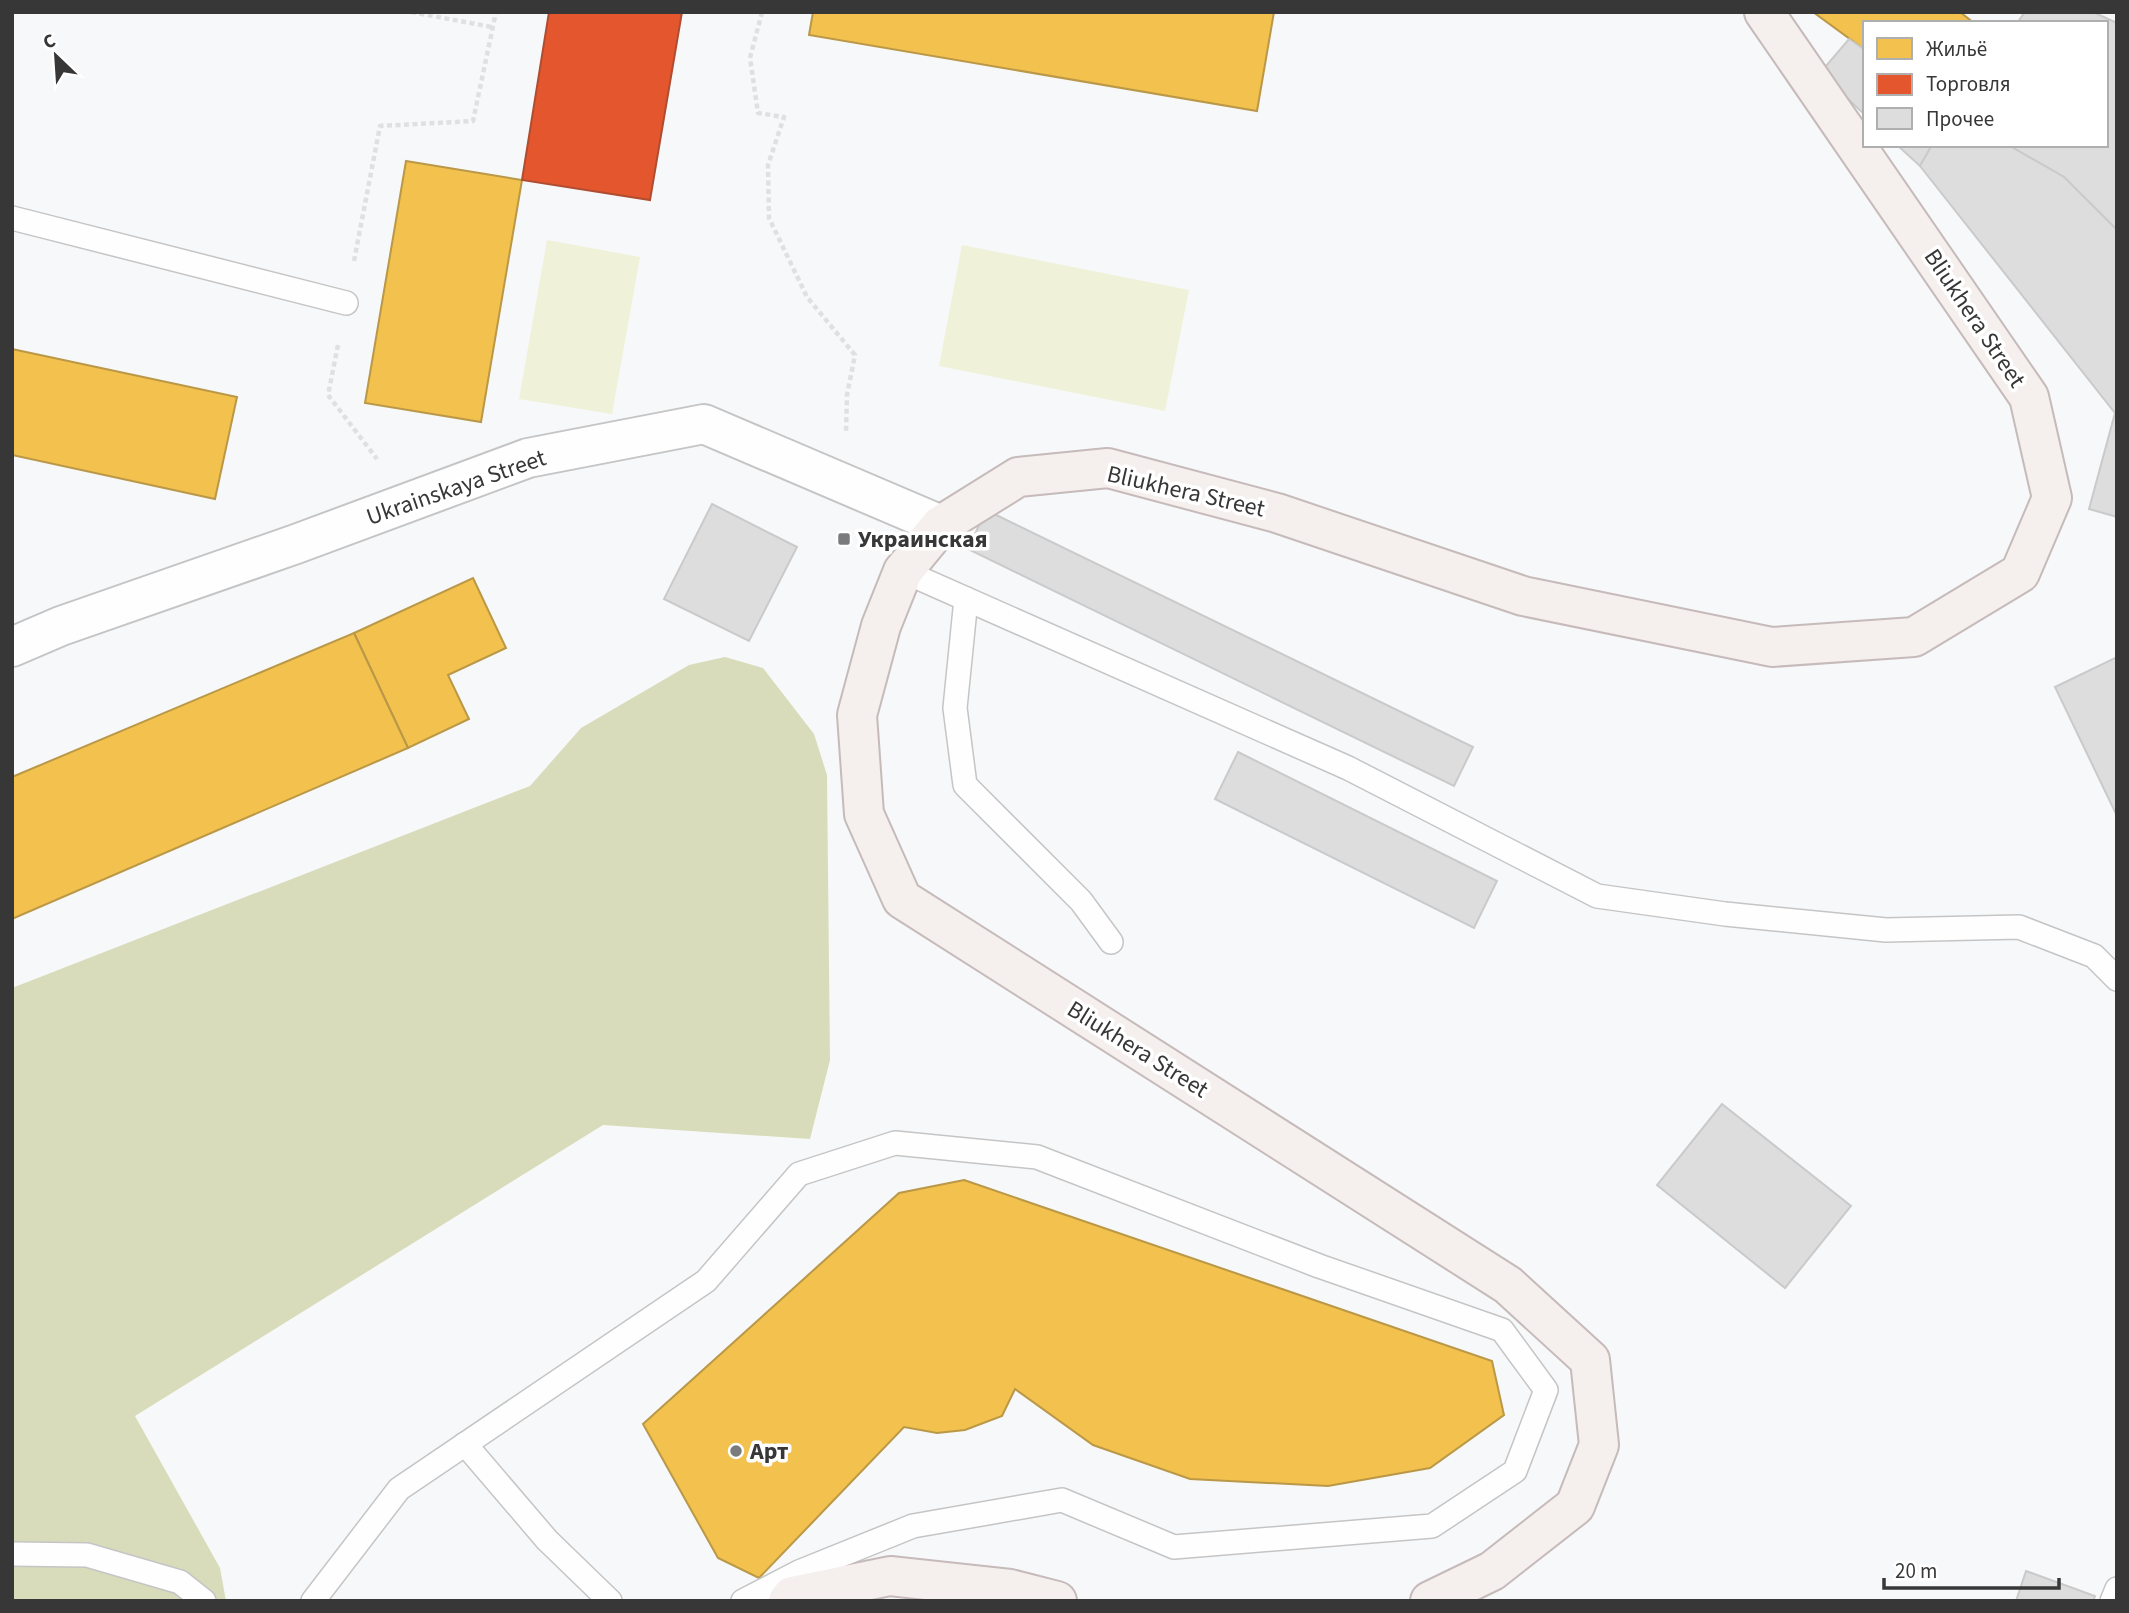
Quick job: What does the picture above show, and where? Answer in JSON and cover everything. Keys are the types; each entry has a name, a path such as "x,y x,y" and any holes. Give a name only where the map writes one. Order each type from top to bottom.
{"main road":[{"name":"Bliukhera Street","path":"1430,1601 1492,1571 1574,1506 1599,1446 1590,1360 1508,1285 902,899 864,814 857,715 881,626 903,571 941,525 1018,477 1108,468 1277,513 1523,596 1772,647 1914,637 2020,573 2052,498 2029,397 1764,12"},
{"path":"788,1601 793,1596 890,1576 1010,1590 1057,1601"}],"street":[{"name":"Ukrainskaya Street","path":"12,647 61,626 527,458 704,424 941,525"}],"lane":[{"path":"12,218 346,303"},
{"path":"903,571 1348,768 1597,896 1725,914 1886,930 2019,927 2094,956 2117,979"},
{"path":"966,599 955,708 965,785 1081,901 1111,942"},
{"path":"313,1601 399,1489 706,1281 799,1174 895,1143 1037,1157 1319,1266 1502,1330 1546,1390 1515,1471 1432,1526 1174,1547 1062,1500 913,1526 799,1572 743,1601"},
{"path":"465,1444 547,1540 610,1601"},
{"path":"12,1554 87,1555 180,1582 204,1601"},
{"path":"2112,1601 2117,1589"}],"path":[{"path":"411,12 492,27"},
{"path":"409,502 328,395 380,126 473,121 496,12"},
{"path":"762,12 750,58 758,113 784,117 768,164 769,218 807,297 855,355 847,395"}],"green space":[{"path":"547,240 640,257 612,414 519,399"},
{"path":"962,245 1189,290 1165,411 939,366"},
{"path":"725,657 763,668 814,734 827,775 830,1060 810,1139 603,1125 135,1416 220,1568 226,1601 12,1601 12,988 530,786 581,728 689,665"}],"building: Жильё":[{"path":"813,12 1274,12 1257,111 809,35"},
{"path":"1813,12 1960,12 1971,21 1863,21 1863,49"},
{"path":"406,161 522,180 481,422 365,403"},
{"path":"12,349 237,397 215,499 12,455"},
{"path":"473,578 506,648 448,675 469,719 408,748 354,633"},
{"path":"354,633 408,748 12,919 12,777"},
{"path":"964,1180 1492,1361 1504,1415 1430,1468 1328,1486 1190,1479 1093,1445 1015,1389 1002,1416 965,1430 937,1433 904,1427 759,1578 718,1558 643,1424 899,1193"}],"building: Торговля":[{"path":"549,12 682,12 650,200 522,180"}],"building: Прочее":[{"path":"2025,12 2093,12 2117,23 2117,230 2064,177 2012,147 2108,147 2108,21 2018,21"},
{"path":"1849,39 1863,49 1863,113 1820,73"},
{"path":"1899,147 1931,147 1920,166"},
{"path":"1931,147 2012,147 2064,177 2117,230 2117,412 2115,413 1920,166"},
{"path":"2115,413 2117,414 2117,517 2089,509"},
{"path":"712,504 797,547 749,641 664,599"},
{"path":"986,510 1473,747 1454,786 968,549"},
{"path":"2117,657 2117,816 2055,687"},
{"path":"1238,752 1497,881 1474,928 1215,799"},
{"path":"1722,1104 1851,1206 1785,1288 1657,1185"},
{"path":"2026,1571 2095,1596 2093,1601 2016,1601"}],"place":[{"name":"Украинская","path":"844,539"},
{"name":"Арт","path":"736,1451"}]}
